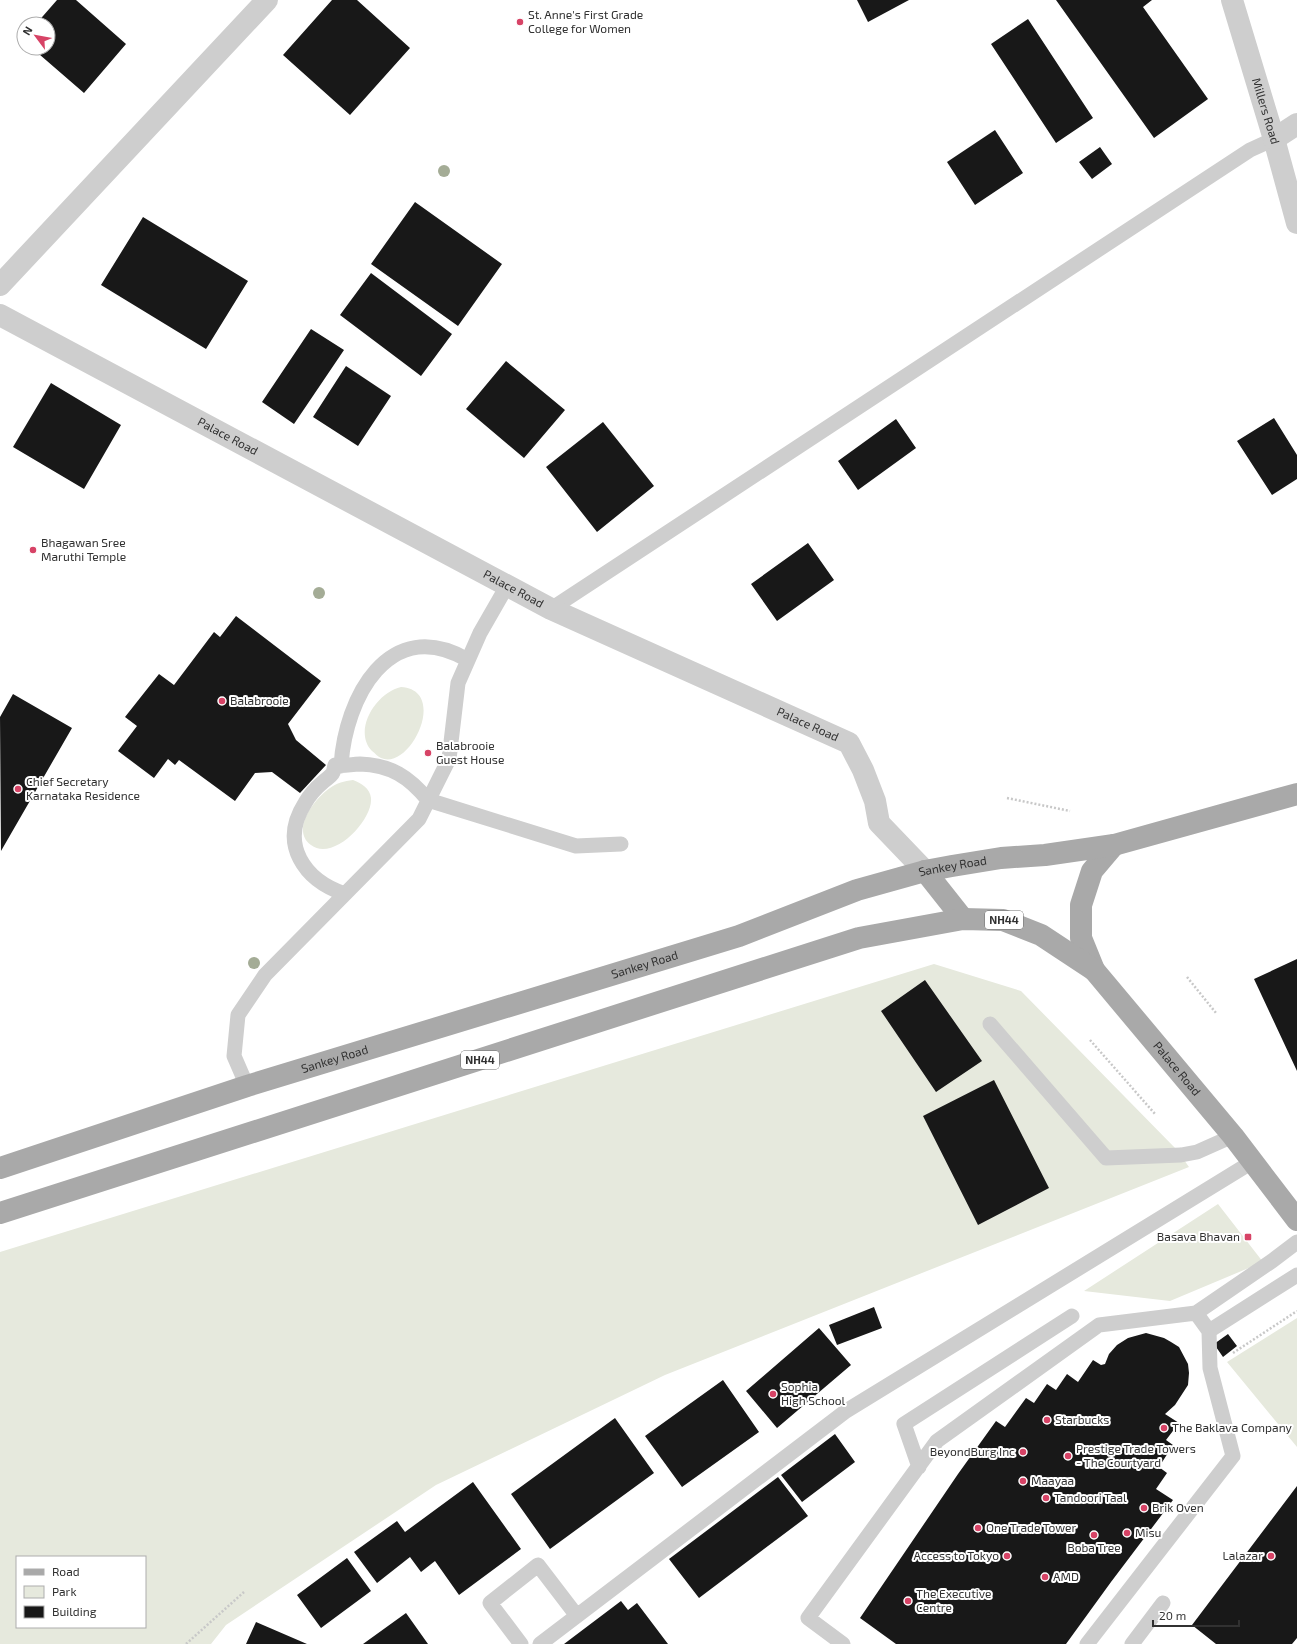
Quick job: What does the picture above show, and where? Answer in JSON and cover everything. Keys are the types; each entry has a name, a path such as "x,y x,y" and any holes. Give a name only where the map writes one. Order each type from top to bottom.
{"main road":[{"name":"Sankey Road","path":"0,1168 247,1086 739,936 856,890 925,871 1001,858 1045,855 1114,845 1297,794"},
{"path":"1094,970 1082,938 1081,904 1092,871 1114,845"},
{"name":"Palace Road","path":"925,871 963,919 1003,920 1041,935 1094,970 1233,1136 1297,1220"},
{"name":"NH44","path":"0,1213 859,938 963,919"}],"street":[{"path":"0,285 267,0"},
{"name":"Millers Road","path":"1232,0 1297,223"},
{"path":"1274,140 1297,124"},
{"name":"Palace Road","path":"0,315 551,609 848,743 863,770 875,801 879,822 925,871"}],"lane":[{"path":"551,609 1250,150 1274,140"},
{"path":"247,1086 234,1056 238,1015 265,975 419,819 449,759 458,682 480,633 507,586"},
{"path":"341,766 342,748 351,714 371,677 384,661 397,653 412,648 427,646 441,647 455,652 468,660"},
{"path":"345,894 320,882 301,862 295,849 297,819 305,803 322,783 333,773 335,765 341,766 362,764 386,767 403,775 417,786 428,800 576,846 621,844"},
{"path":"990,1024 1106,1158 1181,1155 1196,1152 1233,1136"},
{"path":"540,1644 846,1411 1252,1162"},
{"path":"843,1644 808,1618 937,1441 1099,1325 1196,1313 1297,1242"},
{"path":"1209,1331 1297,1275"},
{"path":"1087,1644 1233,1456 1210,1368 1209,1331 1196,1313"},
{"path":"918,1468 904,1424 1072,1316"},
{"path":"521,1644 490,1603 538,1565 577,1616"},
{"path":"1132,1644 1163,1603"}],"path":[{"path":"1007,798 1070,811"},
{"path":"1187,977 1216,1013"},
{"path":"1090,1040 1156,1115"},
{"path":"1210,1368 1297,1311"},
{"path":"186,1644 244,1592"}],"green space":[{"path":"401,687 415,691 422,701 423,714 420,728 413,742 403,753 392,759 381,758 372,751 367,742 365,733 366,723 376,704 392,690"},
{"path":"353,780 365,786 369,791 371,798 370,807 366,817 350,836 340,843 330,848 320,849 311,845 305,839 303,831 304,823 312,806 333,786 341,782"},
{"path":"934,964 1021,991 1177,1150 1189,1167 665,1375 436,1485 226,1625 211,1644 0,1644 0,1252"},
{"path":"1218,1204 1263,1262 1170,1301 1084,1291"},
{"path":"1297,1318 1297,1447 1227,1362"}],"building":[{"path":"57,0 76,0 126,44 84,93 41,56 56,56 56,16 43,16"},
{"path":"332,0 357,0 410,48 350,115 283,55"},
{"path":"857,0 909,0 868,22"},
{"path":"1056,0 1152,0 1143,7 1208,99 1154,138"},
{"path":"1028,19 1093,118 1056,143 991,44"},
{"path":"995,130 1023,173 975,205 947,162"},
{"path":"1100,147 1112,164 1092,179 1079,162"},
{"path":"415,202 502,264 458,326 371,264"},
{"path":"143,217 248,281 206,349 101,285"},
{"path":"371,273 452,334 421,376 340,315"},
{"path":"311,329 344,350 294,424 262,402"},
{"path":"506,361 565,410 524,458 466,409"},
{"path":"346,366 391,396 358,446 313,417"},
{"path":"51,383 121,425 84,489 13,447"},
{"path":"1274,418 1297,455 1297,479 1272,495 1237,441"},
{"path":"896,419 916,448 858,490 838,461"},
{"path":"603,422 654,486 597,532 546,467"},
{"path":"808,543 834,580 777,621 751,584"},
{"name":"Balabrooie","path":"236,616 321,681 288,724 296,740 326,765 300,793 272,772 255,773 235,801 179,760 175,765 168,759 154,778 118,751 137,726 125,717 159,674 174,685 214,632 220,637"},
{"name":"Chief Secretary Karnataka Residence","path":"13,694 72,728 1,851 0,717"},
{"path":"1297,959 1297,1071 1254,979"},
{"path":"925,980 982,1061 936,1092 881,1011"},
{"path":"994,1080 1049,1188 978,1225 923,1116"},
{"path":"874,1307 882,1328 837,1345 829,1325"},
{"path":"819,1328 851,1365 777,1428 746,1391"},
{"path":"1146,1333 1164,1338 1179,1347 1188,1364 1188,1385 1175,1405 1165,1414 1179,1423 1166,1440 1173,1445 1159,1467 1167,1473 1156,1489 1173,1500 1066,1644 896,1644 860,1618 996,1421 1005,1427 1026,1398 1034,1403 1047,1384 1056,1390 1067,1374 1078,1382 1093,1360 1101,1365 1105,1364 1109,1354 1117,1345 1128,1338"},
{"path":"1228,1334 1237,1346 1223,1357 1214,1344"},
{"path":"723,1380 759,1432 682,1487 645,1436"},
{"path":"615,1418 654,1473 550,1549 511,1494"},
{"path":"835,1434 855,1462 802,1502 781,1475"},
{"path":"778,1477 808,1516 699,1598 669,1559"},
{"path":"473,1482 521,1549 459,1595 435,1561 421,1572 410,1557 377,1583 354,1552 397,1521 405,1532"},
{"name":"Lalazar","path":"1297,1486 1297,1638 1292,1644 1216,1644 1192,1625"},
{"path":"347,1558 371,1591 321,1628 297,1595"},
{"path":"621,1601 628,1610 637,1603 668,1644 564,1644"},
{"path":"406,1613 428,1644 363,1644"},
{"path":"256,1622 307,1644 246,1644"}],"place":[{"name":"St. Anne's First Grade College for Women","path":"520,22"},
{"name":"Bhagawan Sree Maruthi Temple","path":"33,550"},
{"name":"Balabrooie","path":"222,701"},
{"name":"Balabrooie Guest House","path":"428,753"},
{"name":"Chief Secretary Karnataka Residence","path":"18,789"},
{"name":"Basava Bhavan","path":"1248,1237"},
{"name":"Sophia High School","path":"773,1394"},
{"name":"Starbucks","path":"1047,1420"},
{"name":"The Baklava Company","path":"1164,1428"},
{"name":"BeyondBurg Inc","path":"1023,1452"},
{"name":"Prestige Trade Towers - The Courtyard","path":"1068,1456"},
{"name":"Maayaa","path":"1023,1481"},
{"name":"Tandoori Taal","path":"1046,1498"},
{"name":"Brik Oven","path":"1144,1508"},
{"name":"One Trade Tower","path":"978,1528"},
{"name":"Misu","path":"1127,1533"},
{"name":"Boba Tree","path":"1094,1535"},
{"name":"Access to Tokyo","path":"1007,1556"},
{"name":"Lalazar","path":"1271,1556"},
{"name":"AMD","path":"1045,1577"},
{"name":"The Executive Centre","path":"908,1601"}]}
